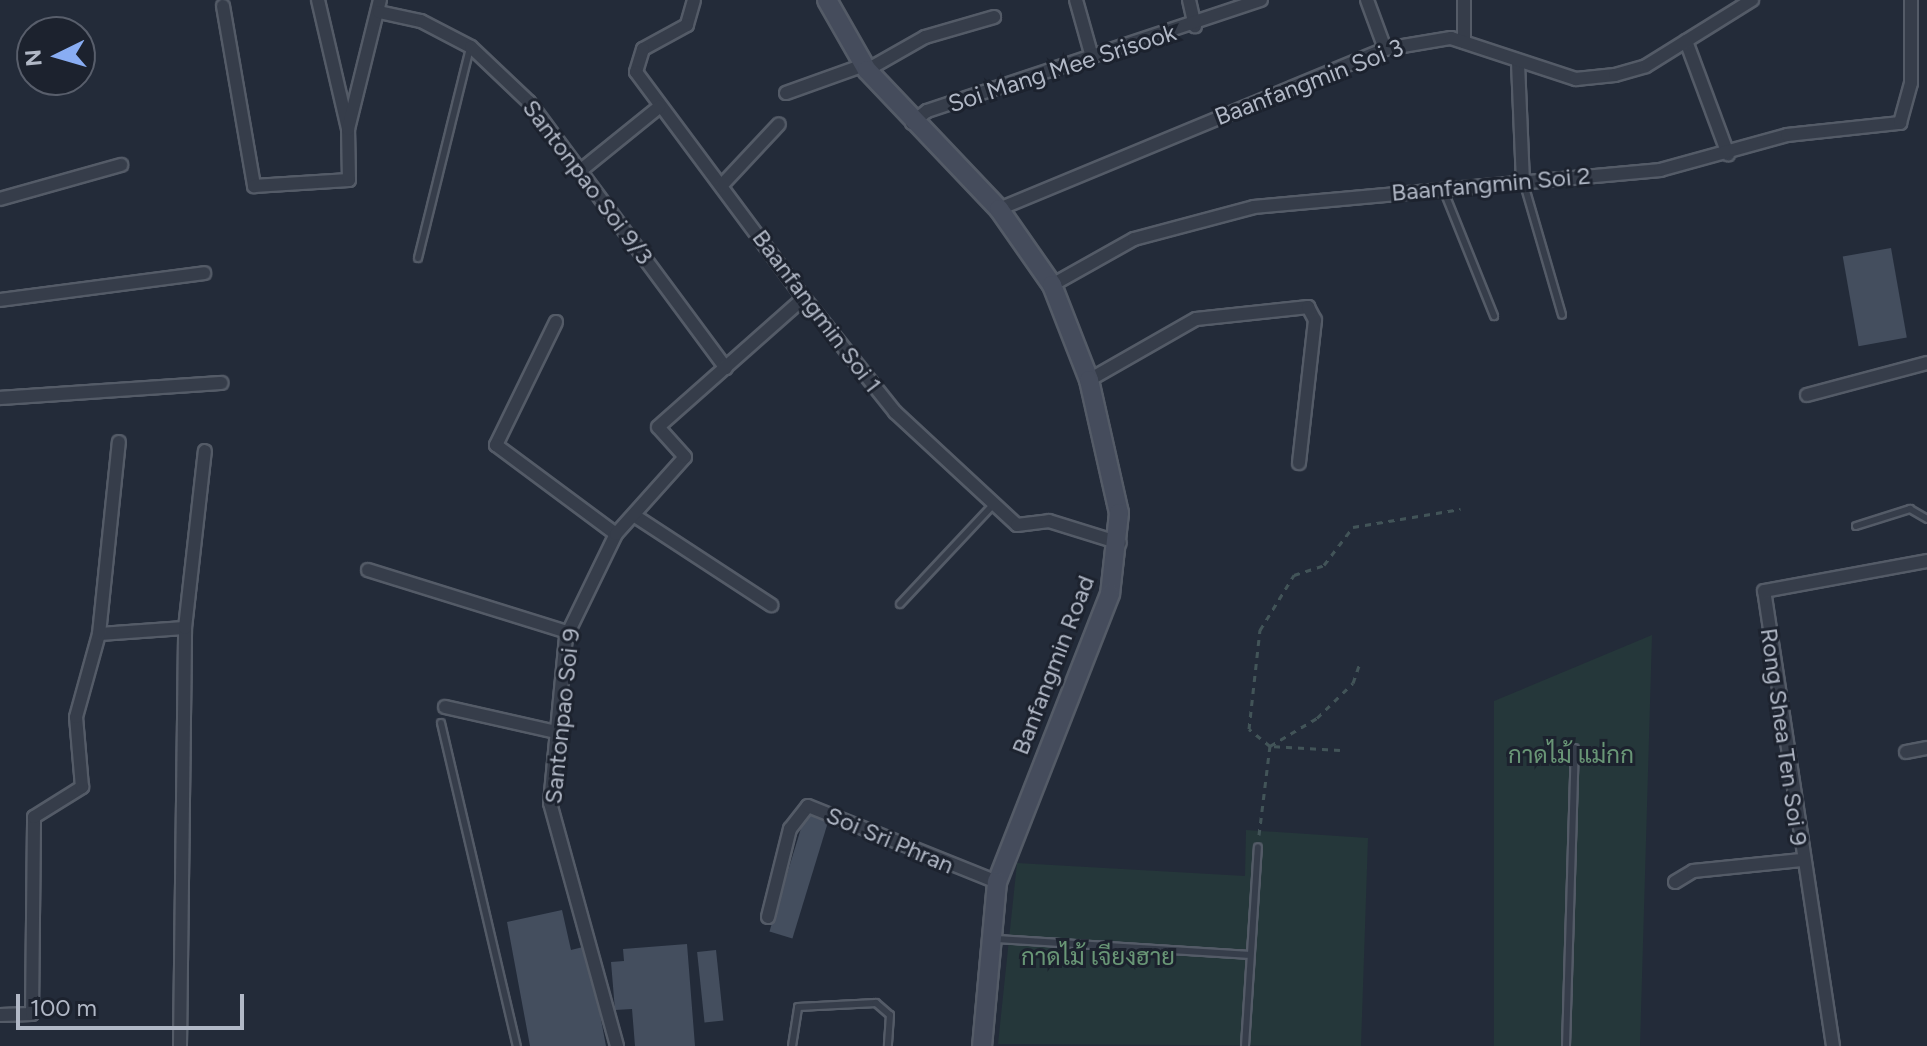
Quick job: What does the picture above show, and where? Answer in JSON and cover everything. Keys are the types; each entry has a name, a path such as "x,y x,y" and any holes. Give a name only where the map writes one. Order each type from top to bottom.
{"street":[{"path":"223,6 254,186 349,180 348,129 318,0"},
{"name":"Baanfangmin Soi 1","path":"694,0 687,25 638,56 636,72 659,107 722,185 804,298 895,412 1017,525 1049,521 1120,543"},
{"name":"Banfangmin Road","path":"827,0 866,68 912,123 999,209 1052,285 1089,380 1120,543 1110,594 997,882 988,938 982,1046"},
{"path":"1076,0 1092,57"},
{"path":"1189,0 1195,26"},
{"name":"Soi Mang Mee Srisook","path":"912,123 927,111 1195,26 1261,0"},
{"path":"1367,0 1385,49"},
{"path":"1464,0 1464,42"},
{"name":"Baanfangmin Soi 3","path":"999,209 1385,49 1424,39 1464,42 1518,63 1576,79 1615,75 1646,66 1752,0"},
{"name":"Baanfangmin Soi 2","path":"1052,285 1129,241 1238,211 1441,186 1660,170 1728,154 1787,135 1900,123 1911,83 1911,0"},
{"path":"348,129 380,6"},
{"name":"Santonpao Soi 9/3","path":"380,6 421,21 471,47 529,102 726,368"},
{"path":"786,93 866,68 925,37 994,17"},
{"path":"1686,41 1728,154"},
{"path":"1518,63 1523,181"},
{"path":"1911,83 1927,83"},
{"path":"580,171 659,107"},
{"path":"722,185 779,124"},
{"path":"0,199 121,165"},
{"path":"0,300 204,273"},
{"name":"Santonpao Soi 9","path":"617,1046 553,819 556,732 567,632 616,534 685,457 658,427 804,298"},
{"path":"1089,380 1196,319 1308,307 1315,320 1299,463"},
{"path":"556,322 496,445 616,534"},
{"path":"1807,395 1927,363"},
{"path":"0,398 221,383"},
{"path":"0,1015 32,1014 38,910 31,831 34,817 82,787 76,717 99,634 119,442"},
{"path":"180,1046 185,628 205,451"},
{"path":"635,516 771,605"},
{"name":"Rong Shea Ten Soi 9","path":"1833,1046 1801,860 1764,591 1927,561"},
{"path":"368,570 567,632"},
{"path":"99,634 185,628"},
{"path":"445,707 556,732"},
{"path":"1906,752 1927,748"},
{"name":"Soi Sri Phran","path":"768,917 790,829 808,806 922,857 997,882"},
{"path":"1675,882 1693,871 1801,860"}],"lane":[{"path":"418,258 471,47"},
{"path":"1523,181 1562,315"},
{"path":"1441,186 1494,316"},
{"path":"900,604 993,505"},
{"path":"1856,526 1910,509 1927,519"},
{"path":"441,723 517,1046"},
{"path":"1566,1046 1575,748"},
{"path":"1245,1046 1247,955 1258,847"},
{"path":"988,938 1247,955"},
{"path":"792,1046 798,1007 876,1003 890,1015 888,1046"}],"path":[{"path":"1340,750 1270,746 1249,729 1248,691 1260,630 1294,575 1324,565 1353,527 1460,509"},
{"path":"1270,746 1317,718 1353,683 1360,663"},
{"path":"1258,847 1270,746"}],"green space":[{"name":"กาดไม้ แม่กก","path":"1652,635 1640,1046 1494,1046 1494,701"},
{"name":"กาดไม้ เจียงฮาย","path":"1246,830 1368,838 1361,1046 998,1044 1017,863 1245,876"}],"building":[{"path":"1891,248 1907,338 1859,346 1843,257"},
{"path":"806,812 829,819 792,939 769,932"},
{"path":"562,910 571,950 587,946 606,1046 530,1046 507,922"},
{"path":"687,944 695,1046 635,1046 632,1009 615,1010 611,962 624,961 623,949"},
{"path":"716,950 723,1021 705,1023 697,952"}]}
